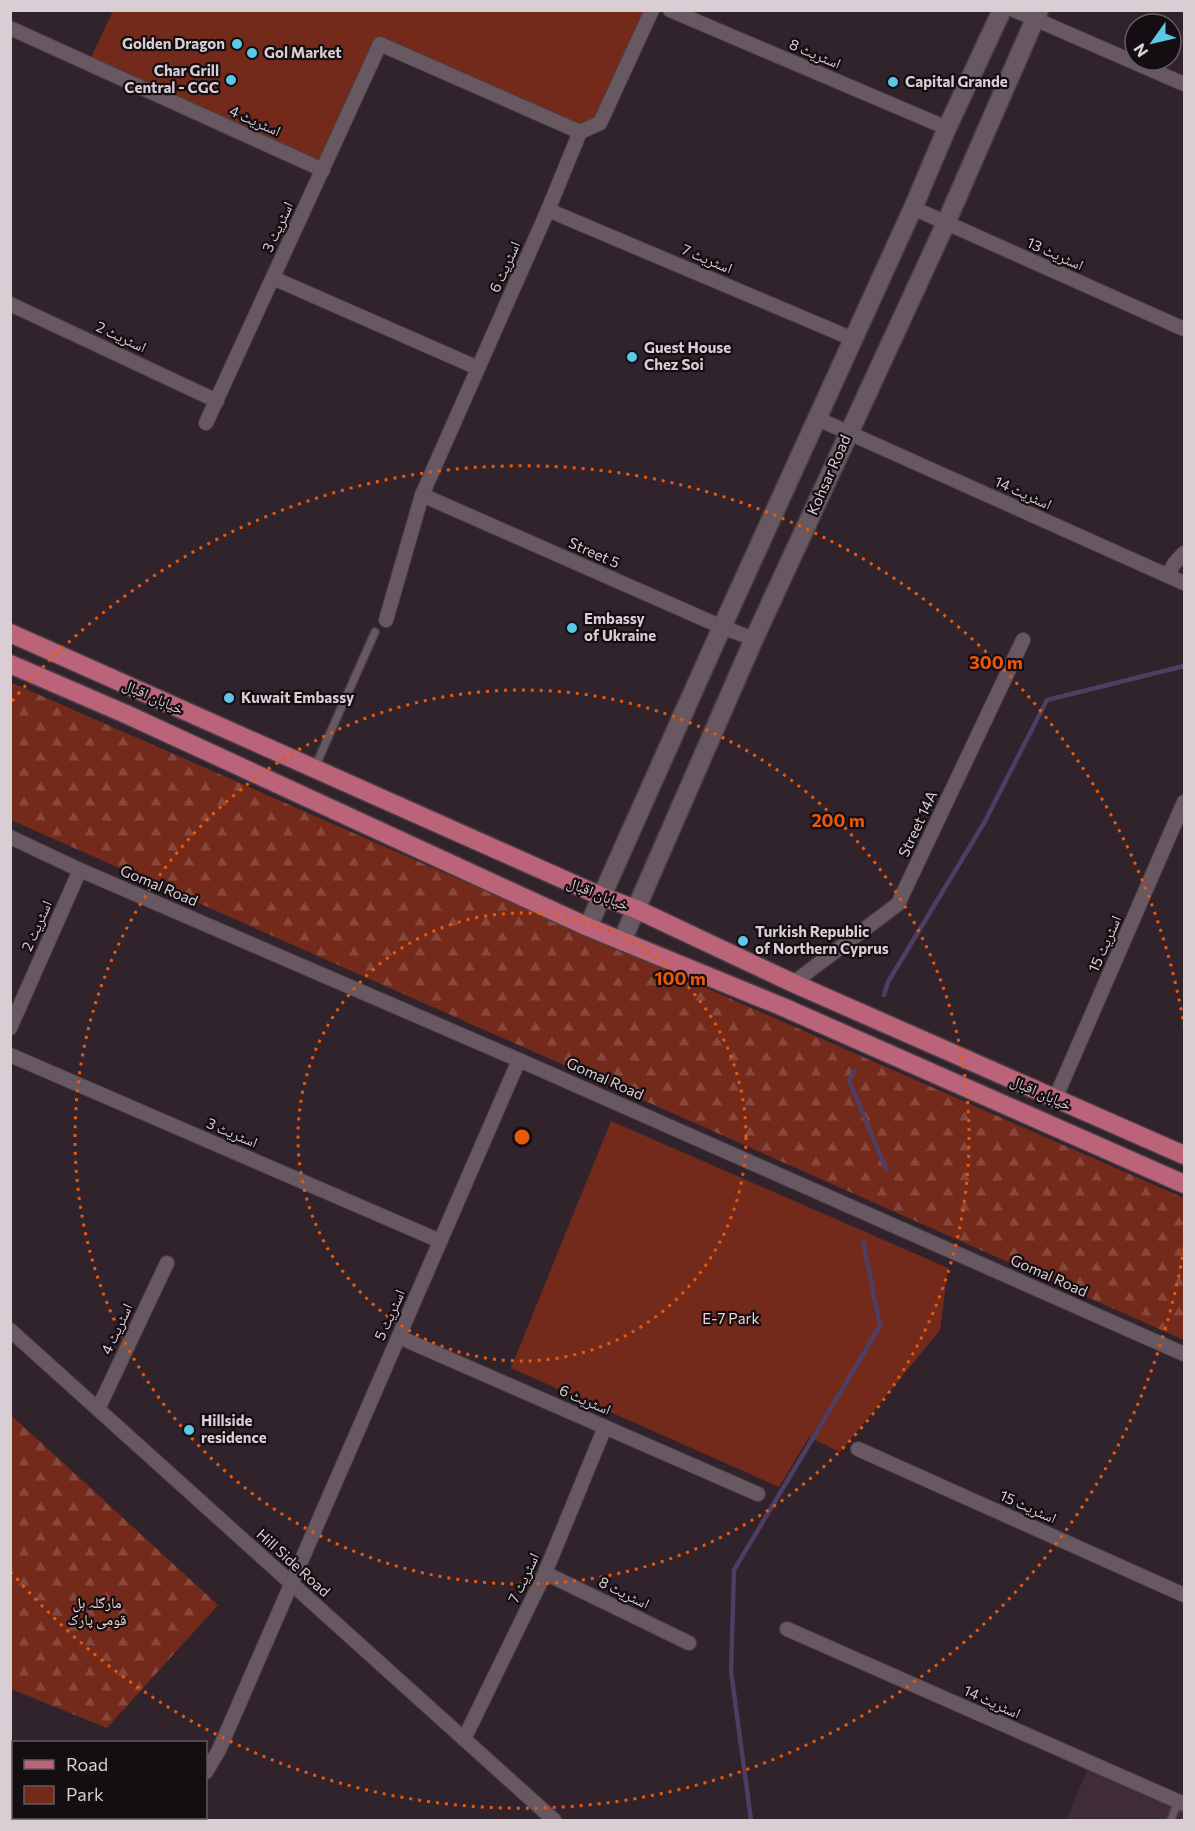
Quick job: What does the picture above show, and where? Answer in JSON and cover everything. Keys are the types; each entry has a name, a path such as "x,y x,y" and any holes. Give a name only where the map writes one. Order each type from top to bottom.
{"main road":[{"name":"خیابان اقبال","path":"10,633 603,897 636,909 793,983 1185,1155"},
{"name":"خیابان اقبال","path":"10,664 129,715 588,927 783,1007 1185,1184"}],"street":[{"path":"580,132 600,123 652,10"},
{"name":"اسٹریٹ 8","path":"670,10 947,128"},
{"path":"588,927 1002,10"},
{"path":"1014,10 1037,15 1185,84"},
{"name":"Kohsar Road","path":"622,941 754,639 946,223 1037,15"},
{"name":"اسٹریٹ 4","path":"10,28 323,170"},
{"name":"اسٹریٹ 3","path":"206,423 380,44 580,132"},
{"name":"اسٹریٹ 6","path":"386,620 422,495 580,132"},
{"name":"اسٹریٹ 13","path":"913,208 1185,329"},
{"name":"اسٹریٹ 7","path":"548,210 853,339"},
{"path":"273,278 478,368"},
{"name":"اسٹریٹ 2","path":"10,304 217,401"},
{"name":"اسٹریٹ 14","path":"818,419 1185,583"},
{"name":"Street 5","path":"422,495 754,639"},
{"path":"1168,575 1174,564 1185,553"},
{"name":"Street 14A","path":"793,983 898,904 1023,640"},
{"name":"اسٹریٹ 15","path":"1055,1099 1185,802"},
{"name":"Gomal Road","path":"10,837 80,870 519,1060 1185,1354"},
{"name":"اسٹریٹ 2","path":"10,1028 80,870"},
{"name":"اسٹریٹ 3","path":"10,1055 440,1241"},
{"name":"اسٹریٹ 5","path":"207,1770 219,1750 519,1060"},
{"name":"اسٹریٹ 4","path":"98,1409 167,1263"},
{"name":"Hill Side Road","path":"10,1330 554,1821"},
{"name":"اسٹریٹ 6","path":"399,1337 758,1494"},
{"name":"اسٹریٹ 7","path":"464,1739 545,1573 605,1427"},
{"name":"اسٹریٹ 15","path":"858,1449 1185,1595"},
{"name":"اسٹریٹ 8","path":"545,1573 688,1643"},
{"name":"اسٹریٹ 14","path":"787,1629 1181,1802"}],"lane":[{"path":"314,769 375,632"},
{"path":"1171,1821 1181,1802"}],"shaded area":[{"path":"10,1756 12,1758 12,1819 69,1820 11,1820"},
{"path":"1088,1768 1184,1810 1184,1820 1066,1820"}],"green space":[{"path":"113,11 652,11 600,123 580,132 380,45 323,170 88,64"},
{"path":"10,682 1184,1198 1184,1340 11,820"},
{"name":"E-7 Park","path":"611,1121 948,1268 940,1330 840,1452 809,1437 779,1487 511,1368"},
{"name":"مارگلہ ہل قومی پارک","path":"11,1415 218,1605 107,1728 11,1689"}],"waterway":[{"path":"884,995 888,982 984,823 1047,700 1184,666"},
{"path":"854,1071 849,1080 886,1169"},
{"path":"751,1820 731,1671 734,1570 880,1326 863,1241"}],"place":[{"name":"Golden Dragon","path":"237,44"},
{"name":"Gol Market","path":"252,53"},
{"name":"Char Grill Central - CGC","path":"231,80"},
{"name":"Capital Grande","path":"893,82"},
{"name":"Guest House Chez Soi","path":"632,357"},
{"name":"Embassy of Ukraine","path":"572,628"},
{"name":"Kuwait Embassy","path":"229,698"},
{"name":"Turkish Republic of Northern Cyprus","path":"743,941"},
{"name":"Hillside residence","path":"189,1430"}]}
